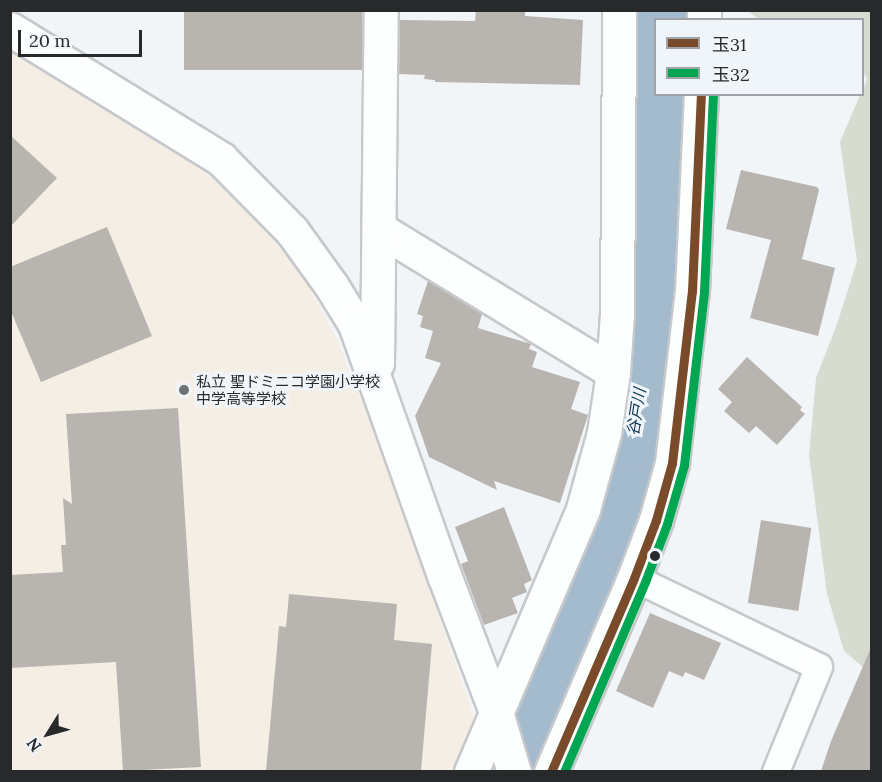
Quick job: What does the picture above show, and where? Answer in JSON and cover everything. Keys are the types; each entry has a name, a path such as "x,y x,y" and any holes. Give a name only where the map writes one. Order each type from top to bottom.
{"street":[{"path":"377,384 381,10"},
{"path":"471,771 499,722 583,509 604,433 613,372 617,314 619,10"},
{"path":"10,29 221,159 292,231 331,285 355,324 499,722 514,771"},
{"path":"550,771 657,520 672,463 692,291 701,96"},
{"path":"379,229 613,372"}],"lane":[{"path":"634,578 819,667 776,771"}],"shaded area":[{"path":"748,11 871,11 871,674 844,651 827,594 809,455 816,378 837,324 857,261 840,142 860,96 864,96 867,78 864,74 864,18 757,18"},
{"name":"私立 聖ドミニコ学園小学校 中学高等学校","path":"10,46 162,139 247,207 305,279 338,342 377,439 476,722 455,771 11,771"}],"building":[{"path":"184,10 362,10 362,70 184,70"},
{"path":"476,10 525,10 525,16 583,20 580,85 435,82 435,80 424,79 425,75 399,74 400,20 475,21"},
{"path":"10,135 57,178 10,227"},
{"path":"741,170 817,187 819,190 802,259 835,268 818,336 750,318 771,240 726,229"},
{"path":"107,227 152,336 41,382 10,309 10,267"},
{"path":"428,281 482,314 478,328 531,344 529,349 537,352 532,367 580,382 571,409 588,415 560,503 494,481 497,490 429,457 415,416 441,363 425,358 433,331 420,327 423,316 417,314"},
{"path":"747,357 802,407 800,410 805,414 777,445 756,426 749,433 724,411 732,402 718,389"},
{"path":"178,408 201,767 123,771 116,662 10,668 10,575 63,572 61,545 66,545 63,498 72,504 66,414"},
{"path":"504,507 532,580 524,584 527,592 512,598 518,613 484,625 461,564 468,561 455,527"},
{"path":"761,520 811,528 798,611 748,603"},
{"path":"289,594 397,604 394,640 432,644 421,771 266,771 279,626 286,627"},
{"path":"650,613 721,643 704,680 685,672 683,677 669,671 653,708 616,691"},
{"path":"872,645 872,771 821,771 831,741"}],"waterway":[{"name":"谷戸川","path":"503,772 609,515 634,434 648,327 654,96"}],"transit line":[{"name":"玉31","path":"551,772 634,578 656,520 672,463 692,291 701,96"},
{"name":"玉32","path":"564,772 645,582 667,524 684,465 704,292 713,96"}],"place":[{"name":"私立 聖ドミニコ学園小学校 中学高等学校","path":"184,390"}]}
